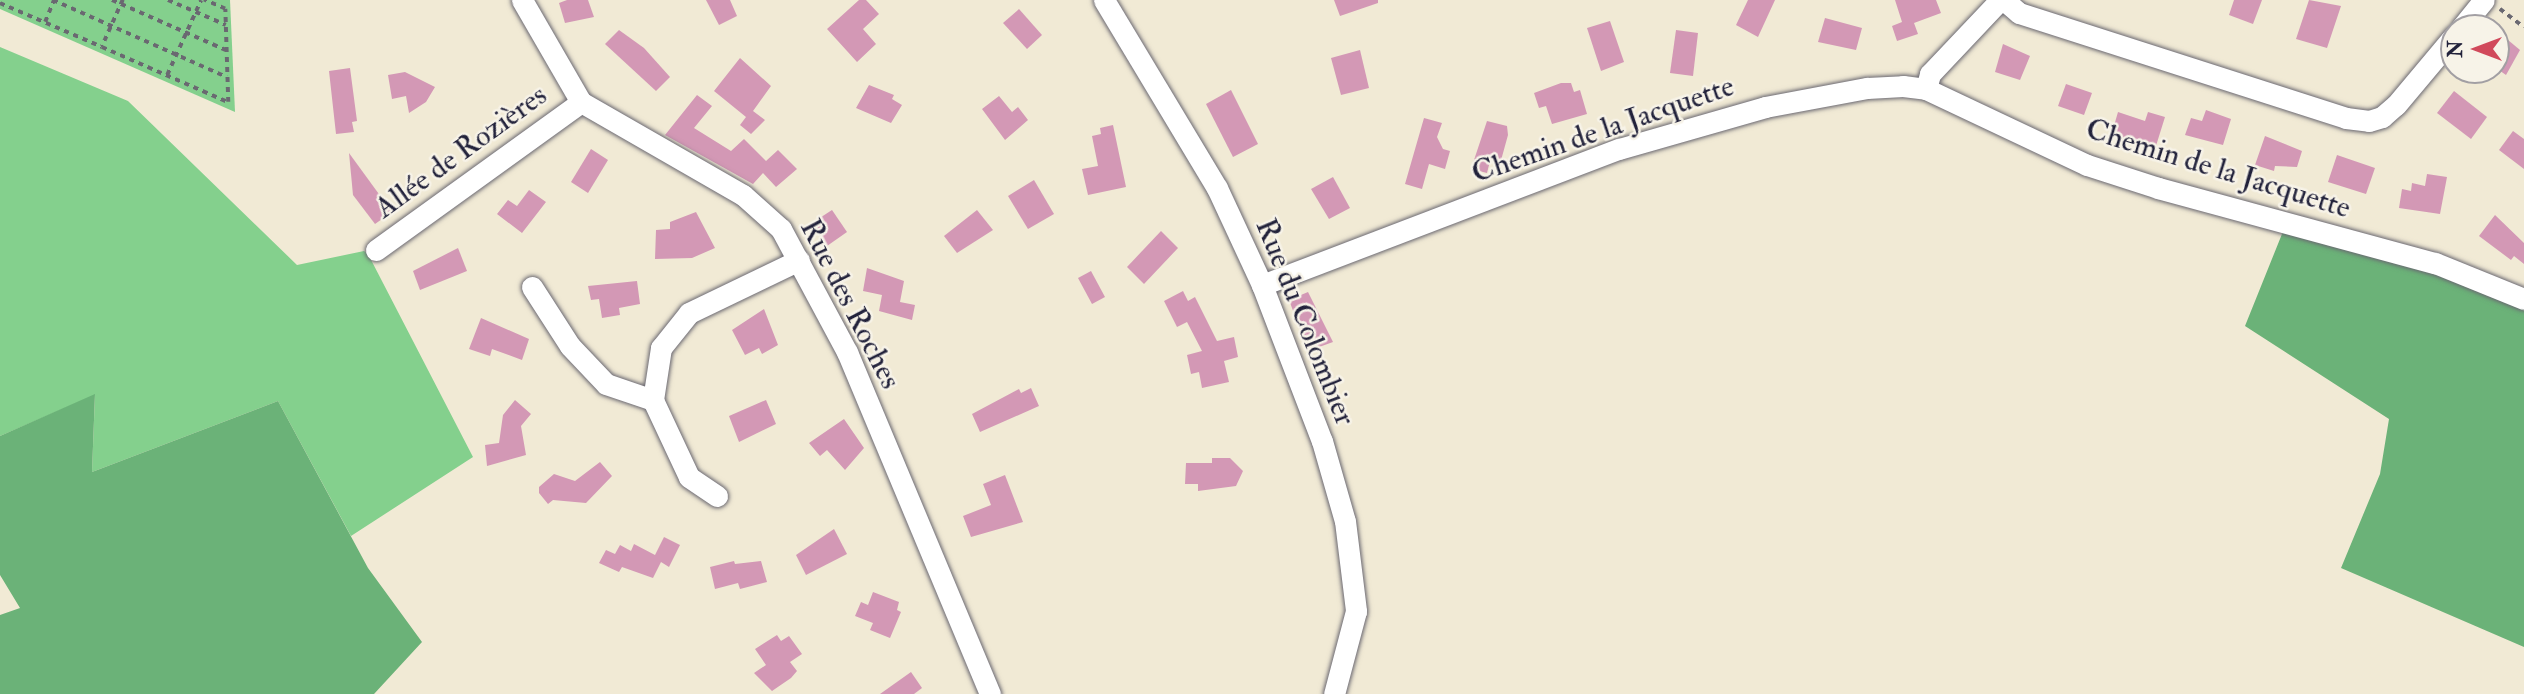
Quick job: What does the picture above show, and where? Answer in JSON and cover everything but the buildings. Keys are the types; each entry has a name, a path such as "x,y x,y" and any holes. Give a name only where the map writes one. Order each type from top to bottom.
{"street":[{"path":"522,0 581,103"},
{"name":"Rue du Colombier","path":"1104,0 1217,188 1262,285 1322,440 1345,521 1356,611 1334,694"},
{"path":"1926,89 1930,74 2002,0 2019,13 2346,118 2369,121 2382,117 2396,105 2440,53"},
{"name":"Chemin de la Jacquette","path":"1262,285 1619,149 1765,107 1867,88 1926,89 2087,164 2158,188 2435,263 2524,299"},
{"name":"Allée de Rozières","path":"376,250 581,103"},
{"name":"Rue des Roches","path":"581,103 743,195 781,229 847,352 990,694"},
{"path":"717,496 688,477 653,400 661,348 688,313 799,260"},
{"path":"532,288 570,346 606,384 653,400"}],"path":[{"path":"45,22 54,0 227,77"},
{"path":"112,0 122,2 226,50"},
{"path":"168,0 226,26"},
{"path":"0,3 103,47 167,76 228,102 225,9 202,0 167,76"},
{"path":"103,47 122,2"},
{"path":"2490,3 2524,27"}],"green space":[{"path":"0,0 230,0 235,112 0,9"},
{"path":"0,47 128,101 297,265 364,251 368,254 473,457 351,536 278,401 92,472 95,395 0,436"},
{"path":"2284,229 2439,273 2524,307 2524,647 2341,568 2380,474 2389,419 2245,326"},
{"path":"95,394 92,472 278,401 368,568 422,642 374,694 0,694 0,615 20,608 0,575 0,436"}]}
